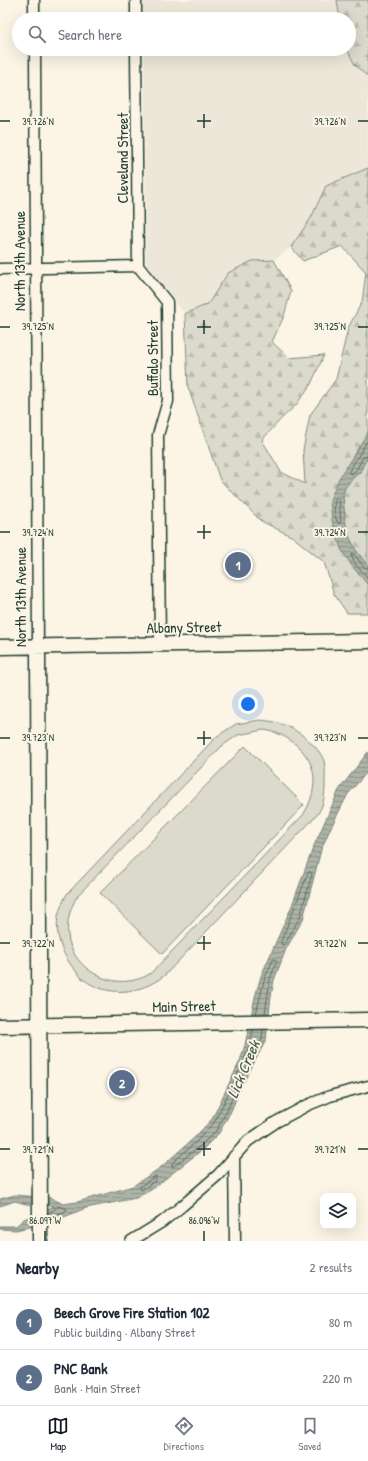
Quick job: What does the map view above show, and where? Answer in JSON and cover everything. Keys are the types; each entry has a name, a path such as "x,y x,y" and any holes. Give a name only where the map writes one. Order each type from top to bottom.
{"street":[{"path":"34,0 34,12"},
{"path":"136,0 136,12"},
{"name":"North 13th Avenue","path":"34,56 40,1241"},
{"name":"Cleveland Street","path":"136,56 138,266"},
{"path":"0,269 138,266"},
{"name":"Buffalo Street","path":"138,266 167,302 168,401 158,435 160,644"},
{"name":"Albany Street","path":"0,647 366,641"},
{"name":"Main Street","path":"0,1026 368,1020"},
{"path":"131,1241 154,1228 182,1206 211,1182 248,1141 276,1122 330,1096 368,1086"},
{"path":"234,1156 235,1241"}],"shaded area":[{"path":"143,0 337,0 339,12 144,12"},
{"path":"144,56 350,56 355,65 368,77 368,168 326,186 311,218 291,247 274,260 252,261 228,273 208,304 185,314 146,264"}],"green space":[{"path":"337,0 368,0 368,77 355,65 350,56 356,56 356,12 339,12"},
{"path":"368,168 368,613 347,613 334,594 324,562 293,537 261,521 220,480 188,387 185,314 208,304 228,273 252,261 274,260 291,291 284,316 272,342 289,358 324,355 311,384 296,405 262,440 281,472 305,484 303,450 310,415 336,379 348,328 362,302 366,272 342,246 303,261 291,247 311,218 326,186"},
{"path":"260,720 276,722 293,729 306,738 317,749 324,761 325,767 325,794 319,812 165,975 146,986 135,990 113,991 92,985 81,977 67,960 58,936 58,916 67,894 216,737 236,724","holes":["263,730 281,735 298,746 304,753 313,770 314,784 310,802 303,815 152,972 142,978 129,981 118,981 108,980 88,969 79,961 69,941 69,918 72,906 78,895 222,746 238,735"]},
{"path":"245,746 304,805 162,954 100,893"}],"water":[{"path":"368,432 368,456 360,472 345,488 343,495 345,520 349,536 356,550 368,566 368,585 352,566 341,549 332,520 330,500 338,480"},
{"name":"Lick Creek","path":"368,752 368,771 348,794 330,829 321,850 303,919 286,949 274,980 266,1040 219,1133 203,1149 151,1190 136,1198 86,1208 52,1222 16,1230 0,1229 0,1226 16,1226 24,1219 55,1206 26,1204 15,1201 0,1206 0,1199 15,1195 51,1198 63,1204 77,1202 133,1186 160,1168 194,1138 212,1119 240,1061 261,976 291,908 313,848 339,790"}],"place":[{"name":"Beech Grove Fire Station 102","path":"238,565"},
{"name":"PNC Bank","path":"122,1083"}]}
